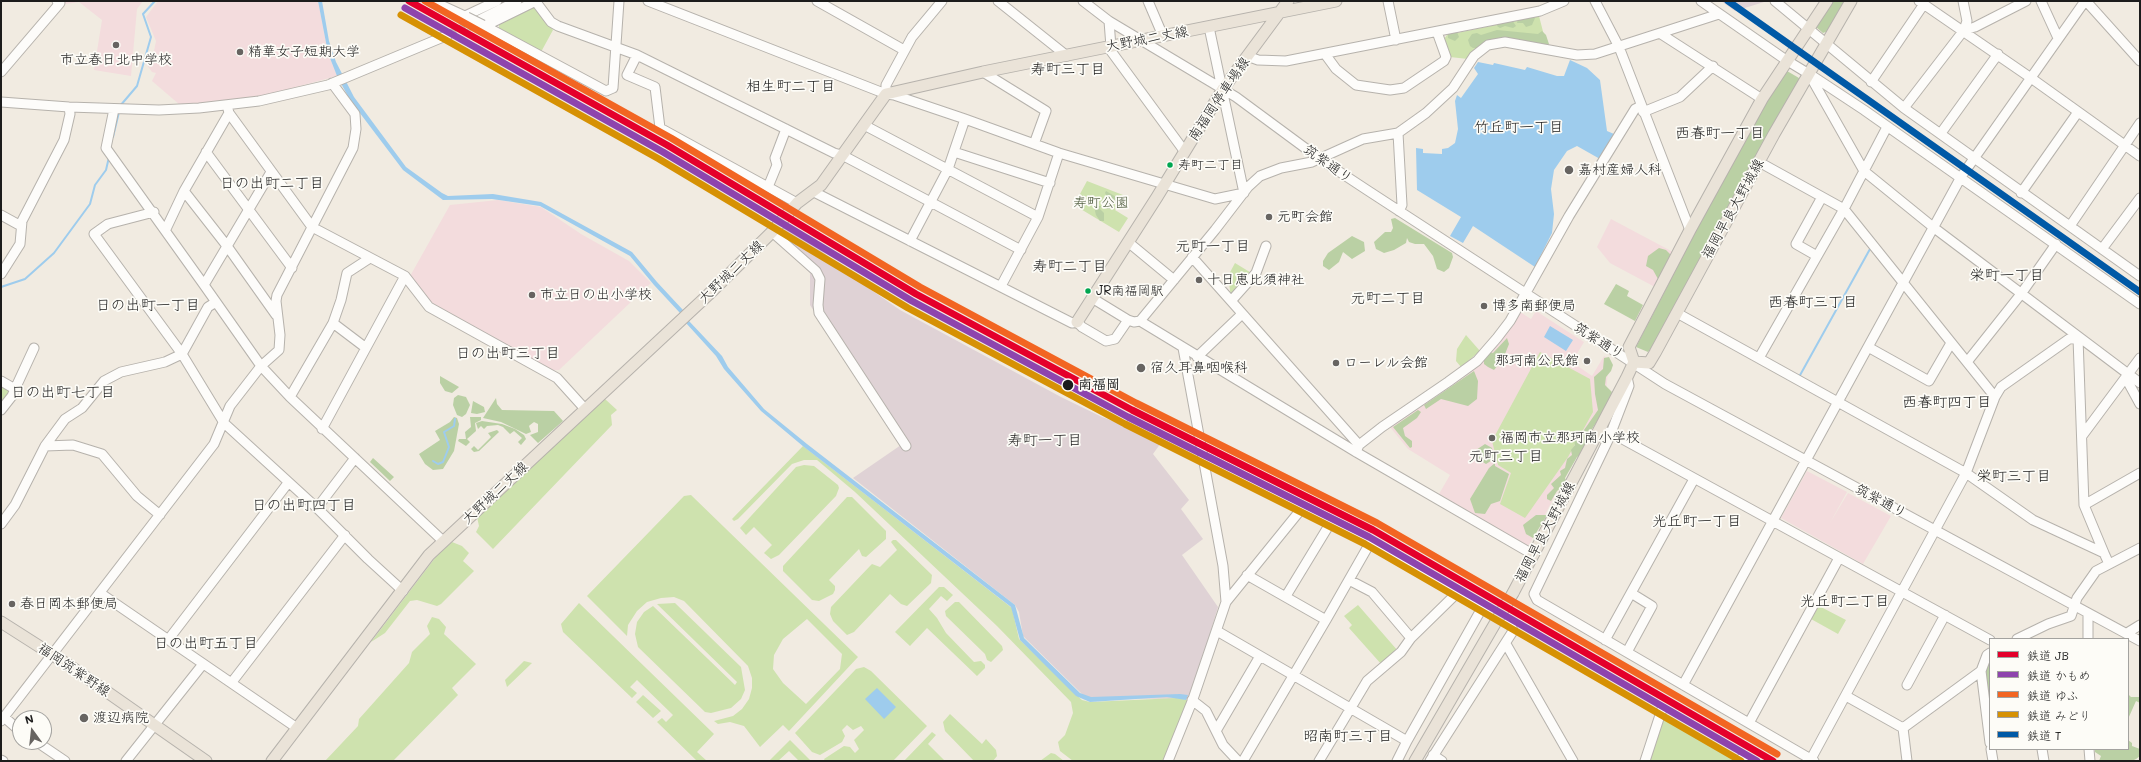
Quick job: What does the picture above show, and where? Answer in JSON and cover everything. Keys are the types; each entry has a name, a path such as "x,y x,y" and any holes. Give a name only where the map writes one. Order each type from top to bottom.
{"main road":[{"name":"南福岡停車場線","path":"1077,322 1165,184 1223,89 1288,1"},
{"name":"大野城二丈線","path":"272,761 429,555 772,232 797,203 806,195 814,192 821,185 886,94 984,72 1336,1"},
{"name":"福岡早良大野城線","path":"1415,761 1605,432 1634,362 1629,347 1631,342 1690,230 1762,99 1786,60 1809,30 1827,1"},
{"name":"福岡早良大野城線","path":"1634,362 1649,363 1758,162 1851,1"},
{"name":"福岡筑紫野線","path":"1,622 53,655 206,761"}],"street":[{"path":"1,72 60,3 57,1"},
{"path":"432,1 467,20 484,26 606,91 613,88 619,1"},
{"path":"467,20 497,1"},
{"path":"467,20 516,1"},
{"path":"484,26 536,1 551,22 637,55 834,153 842,155 1021,250"},
{"path":"817,1 904,50"},
{"path":"886,94 886,85 904,50 912,37 942,1"},
{"path":"998,1 1067,56"},
{"name":"筑紫通り","path":"1083,1 1109,21 1223,89 1320,159 1526,294 1634,362 1665,384 2140,641"},
{"path":"1148,1 1163,36"},
{"path":"1388,1 1396,40"},
{"path":"1247,56 1258,60 1286,61 1540,11 1564,1"},
{"path":"1595,1 1619,47 1690,230"},
{"path":"1701,1 1961,178 2140,304"},
{"path":"1775,1 1904,108 1941,133 2021,193 2140,276"},
{"path":"1904,108 1964,30 1967,21 1963,1"},
{"path":"1964,30 1975,27 2026,1"},
{"path":"2041,1 2058,38"},
{"path":"1682,685 1961,178 2085,1 2140,61"},
{"path":"653,2 886,94 894,95 965,119 1059,153 1215,199 1244,193"},
{"path":"1871,82 1921,3 1964,30 2140,156"},
{"path":"1092,298 1128,320 1134,322 1140,321 1244,193 1260,176 1270,171 1320,159 1363,139 1398,133 1426,113 1453,88 1474,56 1488,45 1505,42 1577,55 1595,54 1661,34 1719,14"},
{"path":"1109,21 1110,47 1184,152"},
{"path":"1210,27 1223,89 1225,110 1244,193"},
{"path":"1325,54 1336,69 1356,85 1390,90 1404,88 1444,61 1446,57 1437,32"},
{"path":"1661,34 1713,66 1762,99"},
{"path":"1,102 69,108 159,110 228,109 332,83 448,35"},
{"path":"1941,133 1998,54"},
{"path":"637,55 628,75 655,87 660,128 797,203"},
{"path":"1358,449 1386,423 1477,361 1497,338 1526,294 1569,216 1634,109 1642,109 1680,98 1713,66"},
{"path":"984,72 1046,111 1034,144"},
{"path":"1810,74 1864,171 1933,228 2140,383"},
{"path":"12,725 2,719 53,655 214,444 230,406 261,366 278,350 280,345 277,317 277,295 344,167 355,139 354,114 332,83"},
{"path":"2,269 20,244 22,220 64,140 70,114 69,108"},
{"path":"114,109 106,148 154,212 261,366 322,429 443,541"},
{"path":"166,229 184,191 228,109"},
{"path":"228,109 271,172 312,227 405,276 429,307 557,378 585,409"},
{"path":"2021,193 2078,112"},
{"path":"910,241 948,168 965,119"},
{"path":"2070,226 2126,146 2140,123"},
{"path":"864,125 1038,216"},
{"path":"1759,358 1844,209 1887,127"},
{"path":"768,187 777,165 775,158 786,129"},
{"path":"1398,133 1402,205 1399,211"},
{"path":"206,152 292,268"},
{"path":"954,152 1050,183"},
{"path":"1001,286 1038,216 1059,153"},
{"path":"1758,162 1844,209 1995,397"},
{"path":"204,285 271,172"},
{"path":"184,191 227,246 277,317"},
{"path":"814,192 1072,322 1077,322 1082,327 1106,342 1115,339 1128,320"},
{"path":"1817,256 1796,244 1822,197"},
{"path":"2102,249 2140,198"},
{"path":"154,212 108,224 94,234 182,354 224,423 317,508 403,591"},
{"path":"1,215 21,226"},
{"path":"772,232 816,271 820,279 818,305 819,314 906,446"},
{"path":"1128,242 1174,280"},
{"path":"1967,362 2021,294 2056,244"},
{"path":"1231,301 1256,273 1266,246"},
{"path":"1192,257 1358,449"},
{"path":"290,397 333,323 347,273 370,258"},
{"path":"322,429 405,276"},
{"path":"1,524 15,506 45,446 65,419 82,408 104,381 120,372 165,362 182,354 208,307 216,302"},
{"path":"1677,313 1966,473 2033,520 2104,553"},
{"path":"1197,357 1242,314"},
{"path":"1140,321 1197,357 1358,449 1534,555"},
{"path":"333,323 366,348"},
{"path":"1989,639 1901,592 1772,521 1605,432 1534,594 1537,600 1812,760 1901,592 1966,473 1995,397 2002,387 2069,340 2078,338"},
{"path":"2078,338 2084,505 2109,564"},
{"path":"1868,347 1929,381 1951,343"},
{"path":"1,410 12,396 34,348"},
{"path":"1182,348 1223,566 1226,602"},
{"path":"2082,436 2140,358"},
{"path":"2128,374 2128,382 2140,404"},
{"path":"1,381 15,389"},
{"path":"45,446 73,444 102,454 137,496 160,514"},
{"path":"317,508 355,458"},
{"path":"1202,460 1208,459 1303,507 1458,592 1511,625 1513,631 1506,644 1431,758 1442,761"},
{"path":"2084,505 2140,473"},
{"path":"1605,640 1694,479"},
{"path":"168,640 288,483"},
{"path":"1168,761 1192,700 1226,602 1303,507"},
{"path":"1286,596 1331,522"},
{"path":"232,682 345,535"},
{"path":"1243,761 1350,580 1370,543"},
{"path":"2028,637 2048,624 2071,616 2077,598 2096,571 2140,548"},
{"path":"1749,723 1839,558"},
{"path":"1247,575 1326,620"},
{"path":"1350,580 1372,592 1411,638"},
{"path":"1318,761 1367,681 1401,652 1411,638 1458,592"},
{"path":"100,593 232,682 297,728"},
{"path":"1627,652 1652,606 1632,593"},
{"path":"1397,761 1482,608"},
{"path":"2088,614 2088,638"},
{"path":"1907,685 1945,615"},
{"path":"2126,633 2140,625"},
{"path":"1217,631 1407,741"},
{"path":"1506,644 1573,761"},
{"path":"1989,654 1987,655 1981,671 1989,731"},
{"path":"1216,730 1260,656"},
{"path":"126,761 204,664"},
{"path":"1903,728 1981,671"},
{"path":"1846,696 1903,728"},
{"path":"1192,700 1206,711 1227,750 1238,761"},
{"path":"1645,761 1662,709"},
{"path":"1903,728 1907,761"},
{"path":"49,750 65,761"},
{"path":"1991,750 1993,761"},
{"path":"2042,750 2044,761"},
{"path":"2089,750 2090,761"},
{"path":"1740,761 1746,761"}],"shaded area":[{"name":"市立春日北中学校","path":"62,1 143,1 137,9 131,76 94,70 102,20 79,2 66,4"},
{"name":"精華女子短期大学","path":"158,1 318,1 328,53 337,76 255,98 180,105 152,81 156,73 152,72 146,64 154,51 156,41 146,17"},
{"path":"1721,1 1764,1 1764,2 1735,11"},
{"name":"市立日の出小学校","path":"498,200 541,207 581,234 629,261 651,283 559,370 549,370 433,306 409,278 450,205"},
{"path":"1611,219 1673,252 1655,287 1610,263 1597,247"},
{"path":"786,222 860,282 900,310 1061,397 1102,417 1163,440 1153,454 1189,500 1181,509 1203,539 1182,555 1218,607 1190,699 1086,698 1023,636 1019,612 1015,605 853,478 901,445 810,305 810,273 772,237"},
{"name":"福岡市立那珂南小学校","path":"1536,311 1584,342 1572,362 1592,376 1604,356 1609,359 1606,393 1603,404 1529,545 1525,546 1439,494 1450,475 1408,449 1390,427 1451,387 1479,365 1501,341 1520,312 1531,319"},
{"path":"1807,471 1847,492 1830,523 1848,493 1891,516 1863,564 1781,518"}],"green space":[{"path":"1831,1 1846,1 1828,31 1823,33 1816,27"},
{"path":"534,6 553,30 541,52 499,30 499,22"},
{"path":"1532,16 1535,18 1532,25 1526,27 1523,23 1517,23 1518,19"},
{"path":"1539,16 1547,47 1504,38 1468,59 1450,57 1444,39 1447,35"},
{"path":"1512,20 1516,26 1513,28 1505,26 1500,28 1497,26 1498,24"},
{"path":"1497,30 1538,34 1542,31 1546,35 1549,44 1547,47 1525,43 1480,48 1473,48 1470,46 1468,40 1472,34 1477,33 1481,35"},
{"path":"1457,32 1459,37 1455,41 1448,38 1448,33"},
{"path":"1787,71 1799,78 1800,81 1652,347 1648,352 1636,347 1717,190 1783,72"},
{"name":"寿町公園","path":"1087,181 1123,195 1115,210 1128,218 1119,232 1074,205"},
{"path":"1106,191 1116,197 1117,201 1110,209 1107,209 1107,204 1111,203 1105,193"},
{"path":"1097,206 1101,206 1100,209 1104,213 1104,221 1100,221 1096,215 1095,211"},
{"path":"1395,218 1452,253 1453,257 1449,268 1444,272 1437,269 1433,256 1424,244 1409,242 1407,238 1406,243 1394,250 1384,253 1376,249 1374,242 1385,232 1391,232 1393,228 1391,219"},
{"path":"1352,236 1364,242 1365,251 1352,259 1343,252 1339,262 1329,270 1323,266 1323,261 1328,253"},
{"path":"1659,248 1666,250 1673,257 1661,280 1658,279 1653,270 1646,266 1648,256"},
{"path":"1235,263 1253,274 1231,297 1228,276"},
{"path":"1616,284 1629,291 1627,296 1643,305 1635,321 1604,304"},
{"path":"1466,335 1480,351 1461,367 1456,361 1457,349"},
{"path":"1507,338 1509,344 1503,359 1494,370 1484,364 1484,354 1489,352 1493,353"},
{"path":"1540,352 1590,379 1593,412 1568,457 1525,518 1500,504 1511,473 1498,465 1492,441"},
{"path":"1609,357 1613,365 1611,371 1606,377 1605,385 1612,392 1608,404 1592,429 1583,448 1582,454 1577,457 1565,478 1567,483 1557,491 1551,501 1547,499 1547,495 1554,488 1551,484 1561,475 1560,471 1565,468 1567,459 1572,455 1571,450 1575,445 1574,439 1584,430 1598,410 1594,377 1603,369 1604,358"},
{"path":"1474,371 1478,381 1477,399 1468,406 1441,399 1426,409 1424,405"},
{"path":"440,376 459,387 452,393 445,391 440,383"},
{"path":"1,384 10,389 12,395 1,408"},
{"path":"458,395 466,397 470,405 466,414 462,417 457,415 453,405 454,398"},
{"path":"496,398 497,404 502,410 554,411 563,421 538,443 530,435 538,432 538,424 534,422 529,426 531,432 526,434 501,422 483,418"},
{"path":"605,399 617,410 611,415 612,425 493,549 476,532 479,526 477,517"},
{"path":"473,401 484,407 485,412 477,414 471,413"},
{"path":"1418,410 1421,412 1417,418 1403,428 1405,436 1412,441 1412,447 1410,448 1393,427"},
{"path":"454,417 457,418 459,424 454,451 443,469 433,470 425,464 419,454 440,440 435,431 450,422"},
{"path":"470,417 481,417 481,420 475,423 476,431 467,439 470,442 466,446 458,441 459,439 466,439 465,432 471,427"},
{"path":"482,421 502,424 515,429 524,435 526,439 521,445 518,442 522,438 514,431 510,434 503,427 498,425 487,426 484,429 481,426 478,429 476,423"},
{"path":"497,430 499,432 479,451 474,452 471,449 474,446 478,450 491,437 488,433"},
{"path":"1485,444 1492,448 1494,459 1486,464 1475,457 1476,450"},
{"path":"803,446 1012,608 1019,639 1082,700 1090,702 1177,698 1188,700 1165,761 1073,761 1060,751 1058,742 1065,735 1073,713 1071,702 997,626 855,492 817,460 804,460 792,464 738,519 734,521 732,519"},
{"path":"373,458 394,477 390,481 370,462"},
{"path":"1495,463 1495,466 1509,474 1500,501 1491,504 1485,514 1475,513 1470,499 1489,468"},
{"path":"804,465 814,466 838,485 839,488 836,496 779,555 771,559 764,553 772,545 754,527 746,535 740,528 796,467"},
{"path":"691,495 858,657 789,731 783,725 760,747 744,726 730,722 718,724 714,721 733,716 742,709 749,699 752,688 752,678 748,666 684,601 674,597 661,598 647,602 637,611 628,625 627,636 587,596 684,496","holes":["807,619 842,654 840,669 806,704 783,683 773,669 774,655 783,639"]},
{"path":"847,497 852,497 886,531 886,539 866,557 862,556 859,549 829,580 835,586 833,594 819,601 812,600 783,571 783,566"},
{"path":"1536,515 1547,515 1533,538 1526,534 1523,525"},
{"path":"896,540 932,575 931,583 907,606 901,604 890,594 854,632 847,635 833,621 830,614 831,607 872,564 880,567 897,550 891,542"},
{"path":"452,542 462,546 469,553 463,561 474,571 441,604 437,606 417,600 410,601 385,633 371,642 438,554"},
{"path":"939,587 944,587 953,595 947,601 941,596 929,609 937,618 946,633 974,662 981,661 985,665 985,668 977,676 927,628 910,646 895,632"},
{"path":"955,602 959,602 1002,646 1003,650 991,662 987,660 985,654 946,616 945,611"},
{"path":"579,603 714,734 697,752 707,761 697,761 657,722 662,718 666,722 673,715 637,680 630,687 637,693 632,698 563,632 561,624"},
{"path":"675,603 741,667 745,690 741,699 731,708 711,713 705,712 638,647 635,634 637,622 644,612 653,606 735,685 737,682 657,604"},
{"path":"1358,605 1398,651 1382,665 1349,628 1352,625 1344,616"},
{"path":"1819,606 1846,620 1838,634 1811,619"},
{"path":"432,617 439,619 446,627 444,634 476,664 452,688 458,695 393,761 325,761 358,726 359,719 409,663 412,652 430,634 427,626"},
{"path":"1989,659 1989,704 1987,701 1983,671"},
{"path":"524,661 532,663 507,687 505,680"},
{"path":"864,667 871,671 927,726 893,761 825,761 824,759 844,746 850,747 855,753 859,749 854,740 864,730 861,726 853,730 847,725 842,730 845,736 842,742 820,755 812,752 795,733 856,669"},
{"path":"643,695 661,711 653,718 636,702"},
{"path":"2129,695 2131,697 2140,697 2140,703 2136,701 2129,717"},
{"path":"1663,713 1686,727 1686,730 1735,757 1734,761 1647,761"},
{"path":"950,714 982,744 986,739 996,750 997,756 993,761 974,761 945,731 943,722"},
{"path":"932,732 936,735 928,744 945,761 904,761"},
{"path":"790,740 811,761 799,761 789,751 778,761 769,761"},
{"path":"2129,741 2132,743 2132,746 2140,749 2140,756 2132,761 2099,761 2101,756 2095,752 2095,750 2129,750"},
{"path":"1051,753 1055,754 1064,761 1040,761"}],"water":[{"path":"318,1 322,1 329,41 336,62 354,97 406,167 448,196 493,194 541,202 632,252 683,310 680,313 630,256 540,206 492,199 443,200 403,170 350,100 337,76 328,53"},
{"path":"1570,60 1587,68 1600,80 1607,131 1614,134 1600,159 1577,146 1567,151 1554,170 1551,189 1554,214 1552,233 1535,267 1473,226 1463,243 1450,236 1461,217 1417,190 1416,148 1423,149 1423,153 1442,154 1442,149 1448,148 1455,143 1458,129 1455,101 1457,95 1461,98 1478,74 1474,68 1478,62 1493,65 1494,63 1525,70 1527,67 1557,76 1564,76"},
{"path":"689,321 722,356 728,367 764,409 1015,605 1024,638 1080,693 1091,697 1180,694 1188,695 1186,700 1167,697 1090,702 1076,696 1020,640 1011,607 804,447 761,411 724,369 716,356 686,323"},
{"path":"1550,326 1573,340 1566,351 1544,337"},
{"path":"877,688 896,707 884,719 865,699"}],"waterway":[{"path":"120,106 137,86 151,37 143,14 155,1"},
{"path":"113,137 119,112"},
{"path":"1,287 25,279 54,253 90,204 95,185 106,170 109,157"},
{"path":"1799,377 1870,249"},
{"path":"433,461 438,464 443,462 449,447 444,432 454,426 455,419"}],"tunnel":[{"path":"448,35 469,25"}],"rail line":[{"name":"JB","path":"409,1 667,145 916,294 1132,410 1373,530 1773,761"},
{"name":"ゆふ","path":"425,1 671,138 920,287 1136,403 1377,523 1777,754"},
{"name":"T","path":"1728,1 2140,292"},
{"name":"かもめ","path":"405,8 663,152 912,301 1128,417 1369,537 1757,761"},
{"name":"みどり","path":"401,15 659,159 908,308 1125,424 1365,544 1741,761"}],"place":[{"name":"市立春日北中学校","path":"116,45"},
{"name":"精華女子短期大学","path":"240,52"},
{"name":"寿町二丁目","path":"1170,165"},
{"name":"嘉村産婦人科","path":"1569,170"},
{"name":"元町会館","path":"1269,217"},
{"name":"十日恵比須神社","path":"1199,280"},
{"name":"JR南福岡駅","path":"1088,291"},
{"name":"市立日の出小学校","path":"532,295"},
{"name":"博多南郵便局","path":"1484,306"},
{"name":"那珂南公民館","path":"1587,361"},
{"name":"ローレル会館","path":"1336,363"},
{"name":"宿久耳鼻咽喉科","path":"1141,368"},
{"name":"南福岡","path":"1068,385"},
{"name":"福岡市立那珂南小学校","path":"1492,438"},
{"name":"春日岡本郵便局","path":"12,604"},
{"name":"渡辺病院","path":"84,718"}],"district":[{"name":"寿町三丁目","path":"1068,69"},
{"name":"相生町二丁目","path":"791,86"},
{"name":"竹丘町一丁目","path":"1519,127"},
{"name":"西春町一丁目","path":"1720,133"},
{"name":"日の出町二丁目","path":"272,183"},
{"name":"元町一丁目","path":"1213,246"},
{"name":"寿町二丁目","path":"1070,266"},
{"name":"栄町一丁目","path":"2007,275"},
{"name":"元町二丁目","path":"1388,298"},
{"name":"西春町三丁目","path":"1813,302"},
{"name":"日の出町一丁目","path":"148,305"},
{"name":"日の出町三丁目","path":"508,353"},
{"name":"日の出町七丁目","path":"63,392"},
{"name":"西春町四丁目","path":"1947,402"},
{"name":"寿町一丁目","path":"1045,440"},
{"name":"元町三丁目","path":"1506,456"},
{"name":"栄町三丁目","path":"2014,476"},
{"name":"日の出町四丁目","path":"304,505"},
{"name":"光丘町一丁目","path":"1697,521"},
{"name":"光丘町二丁目","path":"1845,601"},
{"name":"日の出町五丁目","path":"206,643"},
{"name":"昭南町三丁目","path":"1348,736"}]}
